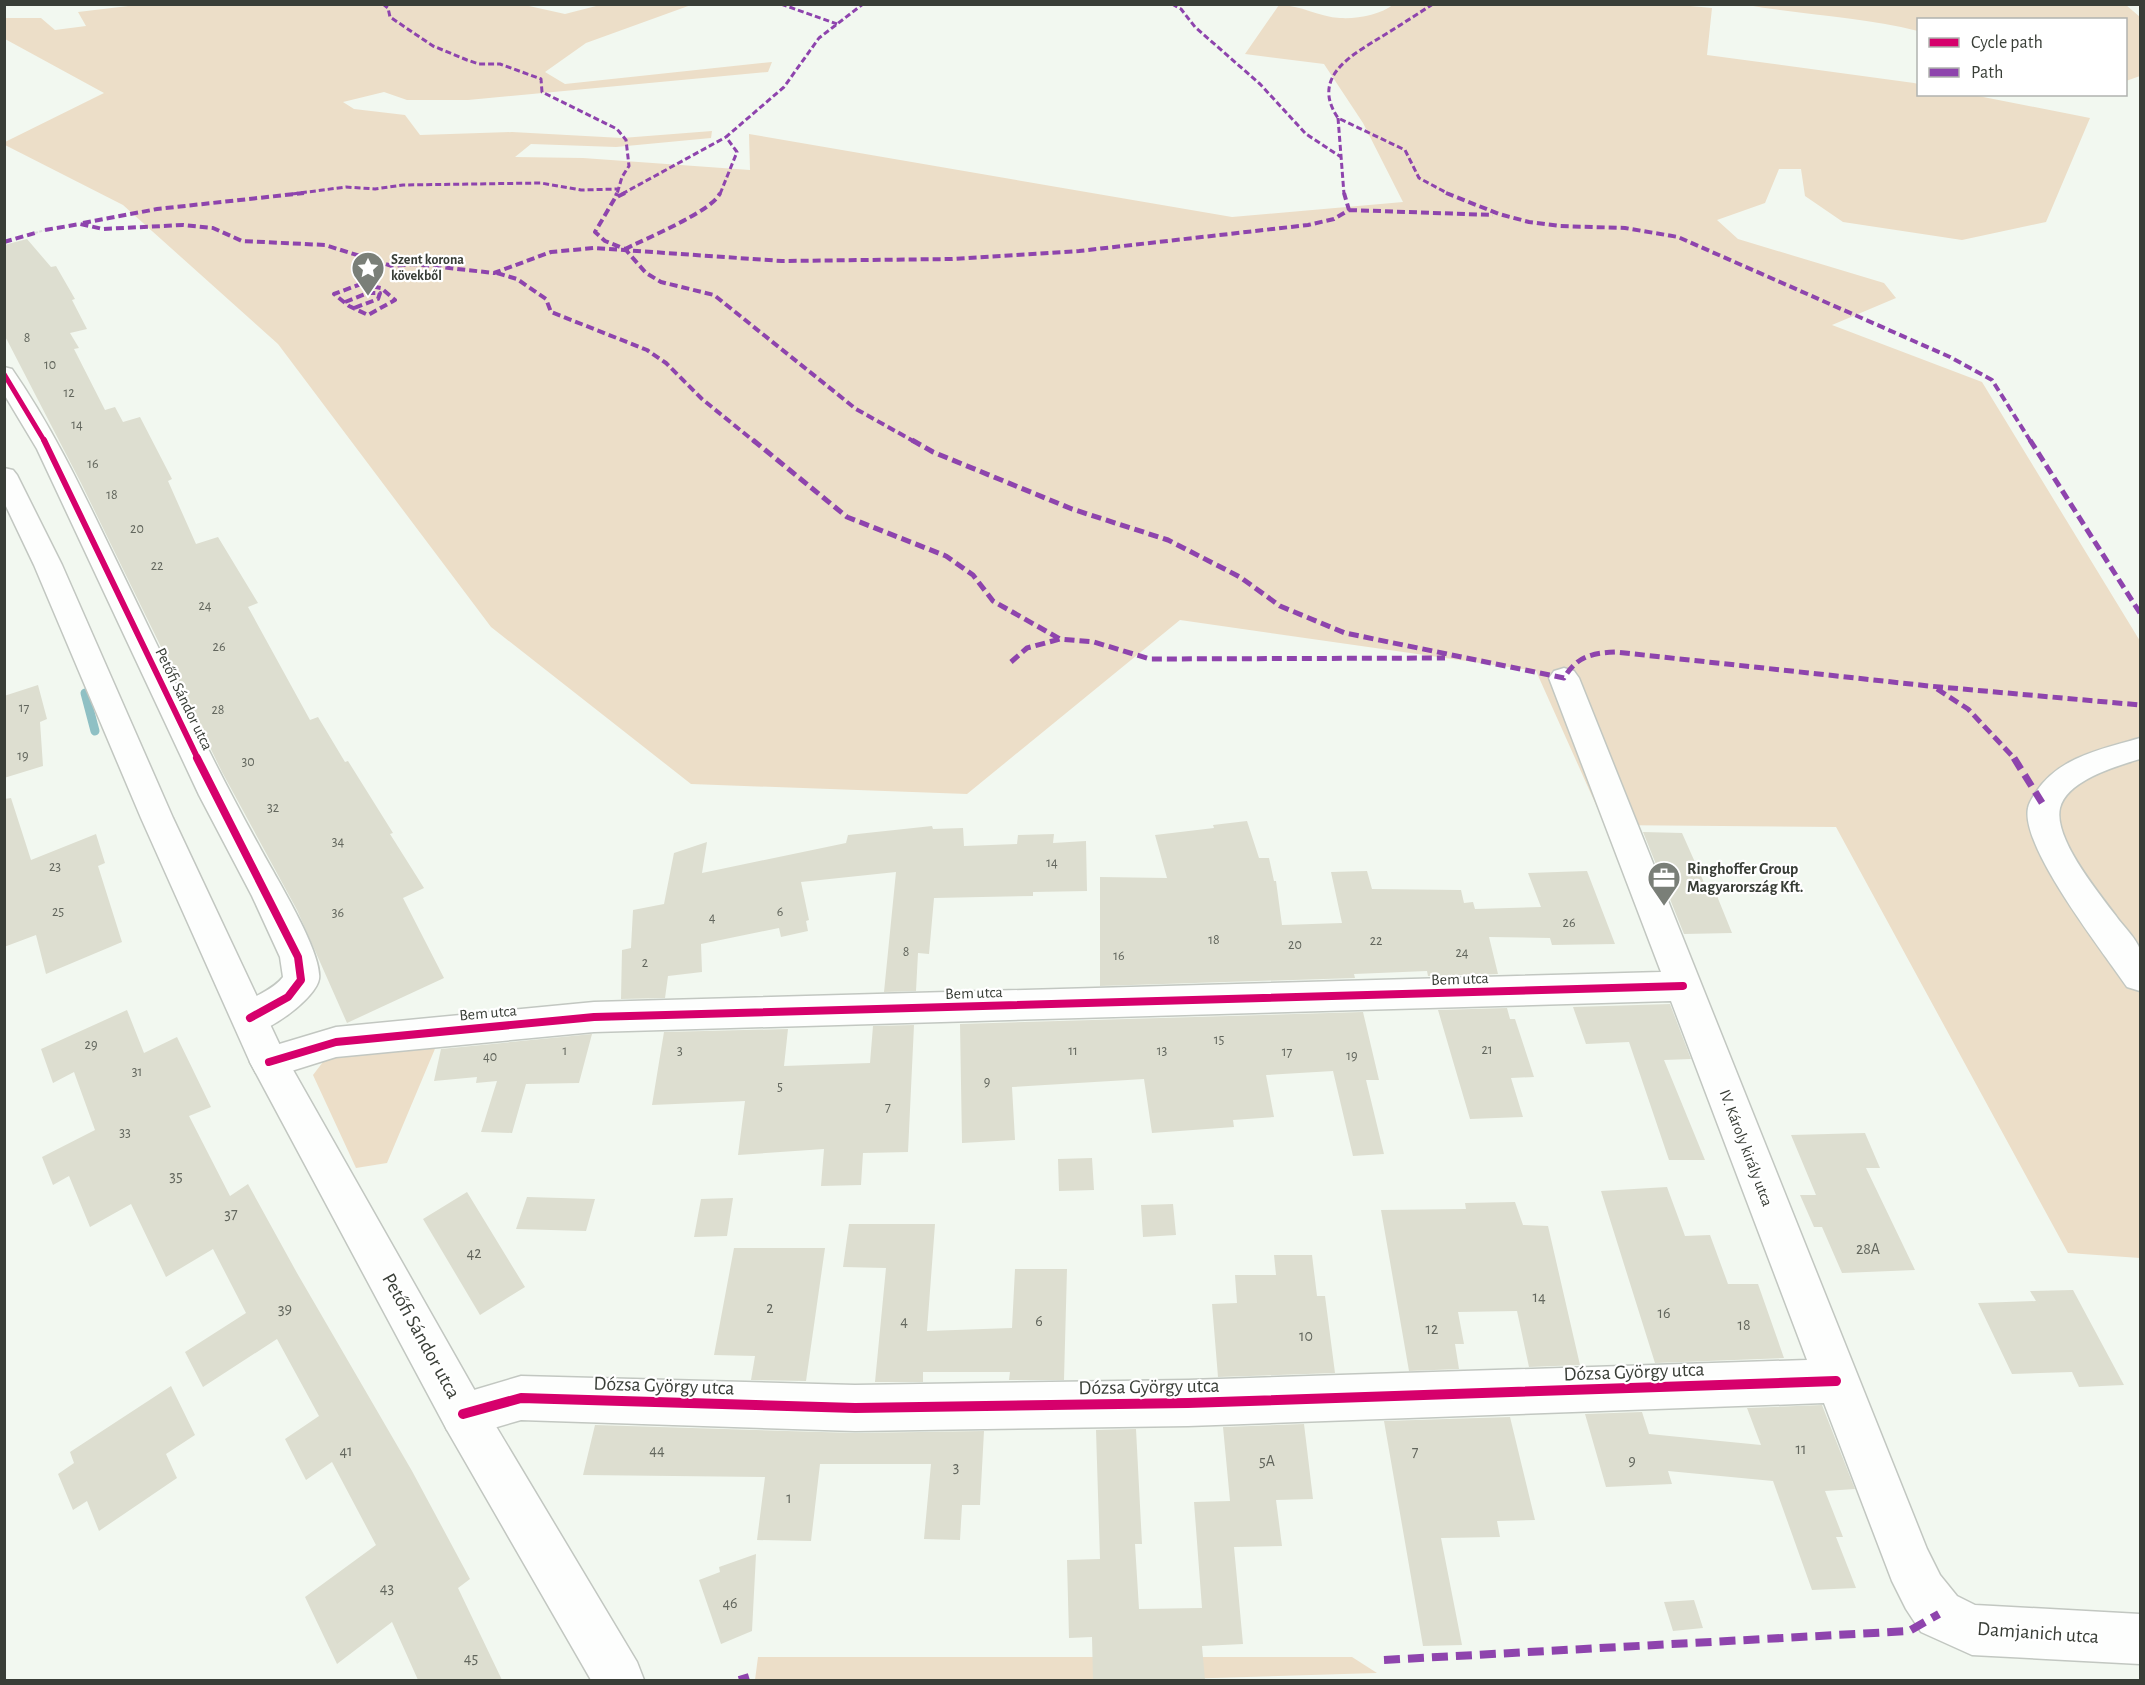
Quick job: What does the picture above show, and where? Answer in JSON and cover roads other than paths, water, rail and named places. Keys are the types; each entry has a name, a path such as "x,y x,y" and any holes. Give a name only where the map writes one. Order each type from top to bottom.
{"street":[{"name":"Petőfi Sándor utca","path":"4,374 49,450 192,748 298,957 301,980 288,997 250,1018"},
{"name":"Petőfi Sándor utca","path":"4,475 48,566 157,818 269,1062 464,1414 619,1680"},
{"name":"IV. Károly király utca","path":"1564,678 1613,799 1836,1381 1910,1564 1923,1592 1939,1614"},
{"path":"2140,749 2089,764 2065,779 2044,806 2045,823 2057,855 2140,977"},
{"name":"Bem utca","path":"269,1062 336,1041 594,1017 1683,986"},
{"name":"Dózsa György utca","path":"464,1414 521,1398 855,1407 1081,1405 1495,1394 1836,1381"},
{"name":"Damjanich utca","path":"1939,1614 1972,1630 2140,1639"}],"waterway":[{"path":"85,693 95,731"}],"place":[{"name":"Szent korona kövekből","path":"368,297"},
{"name":"Ringhoffer Group Magyarország Kft.","path":"1664,907"}]}
